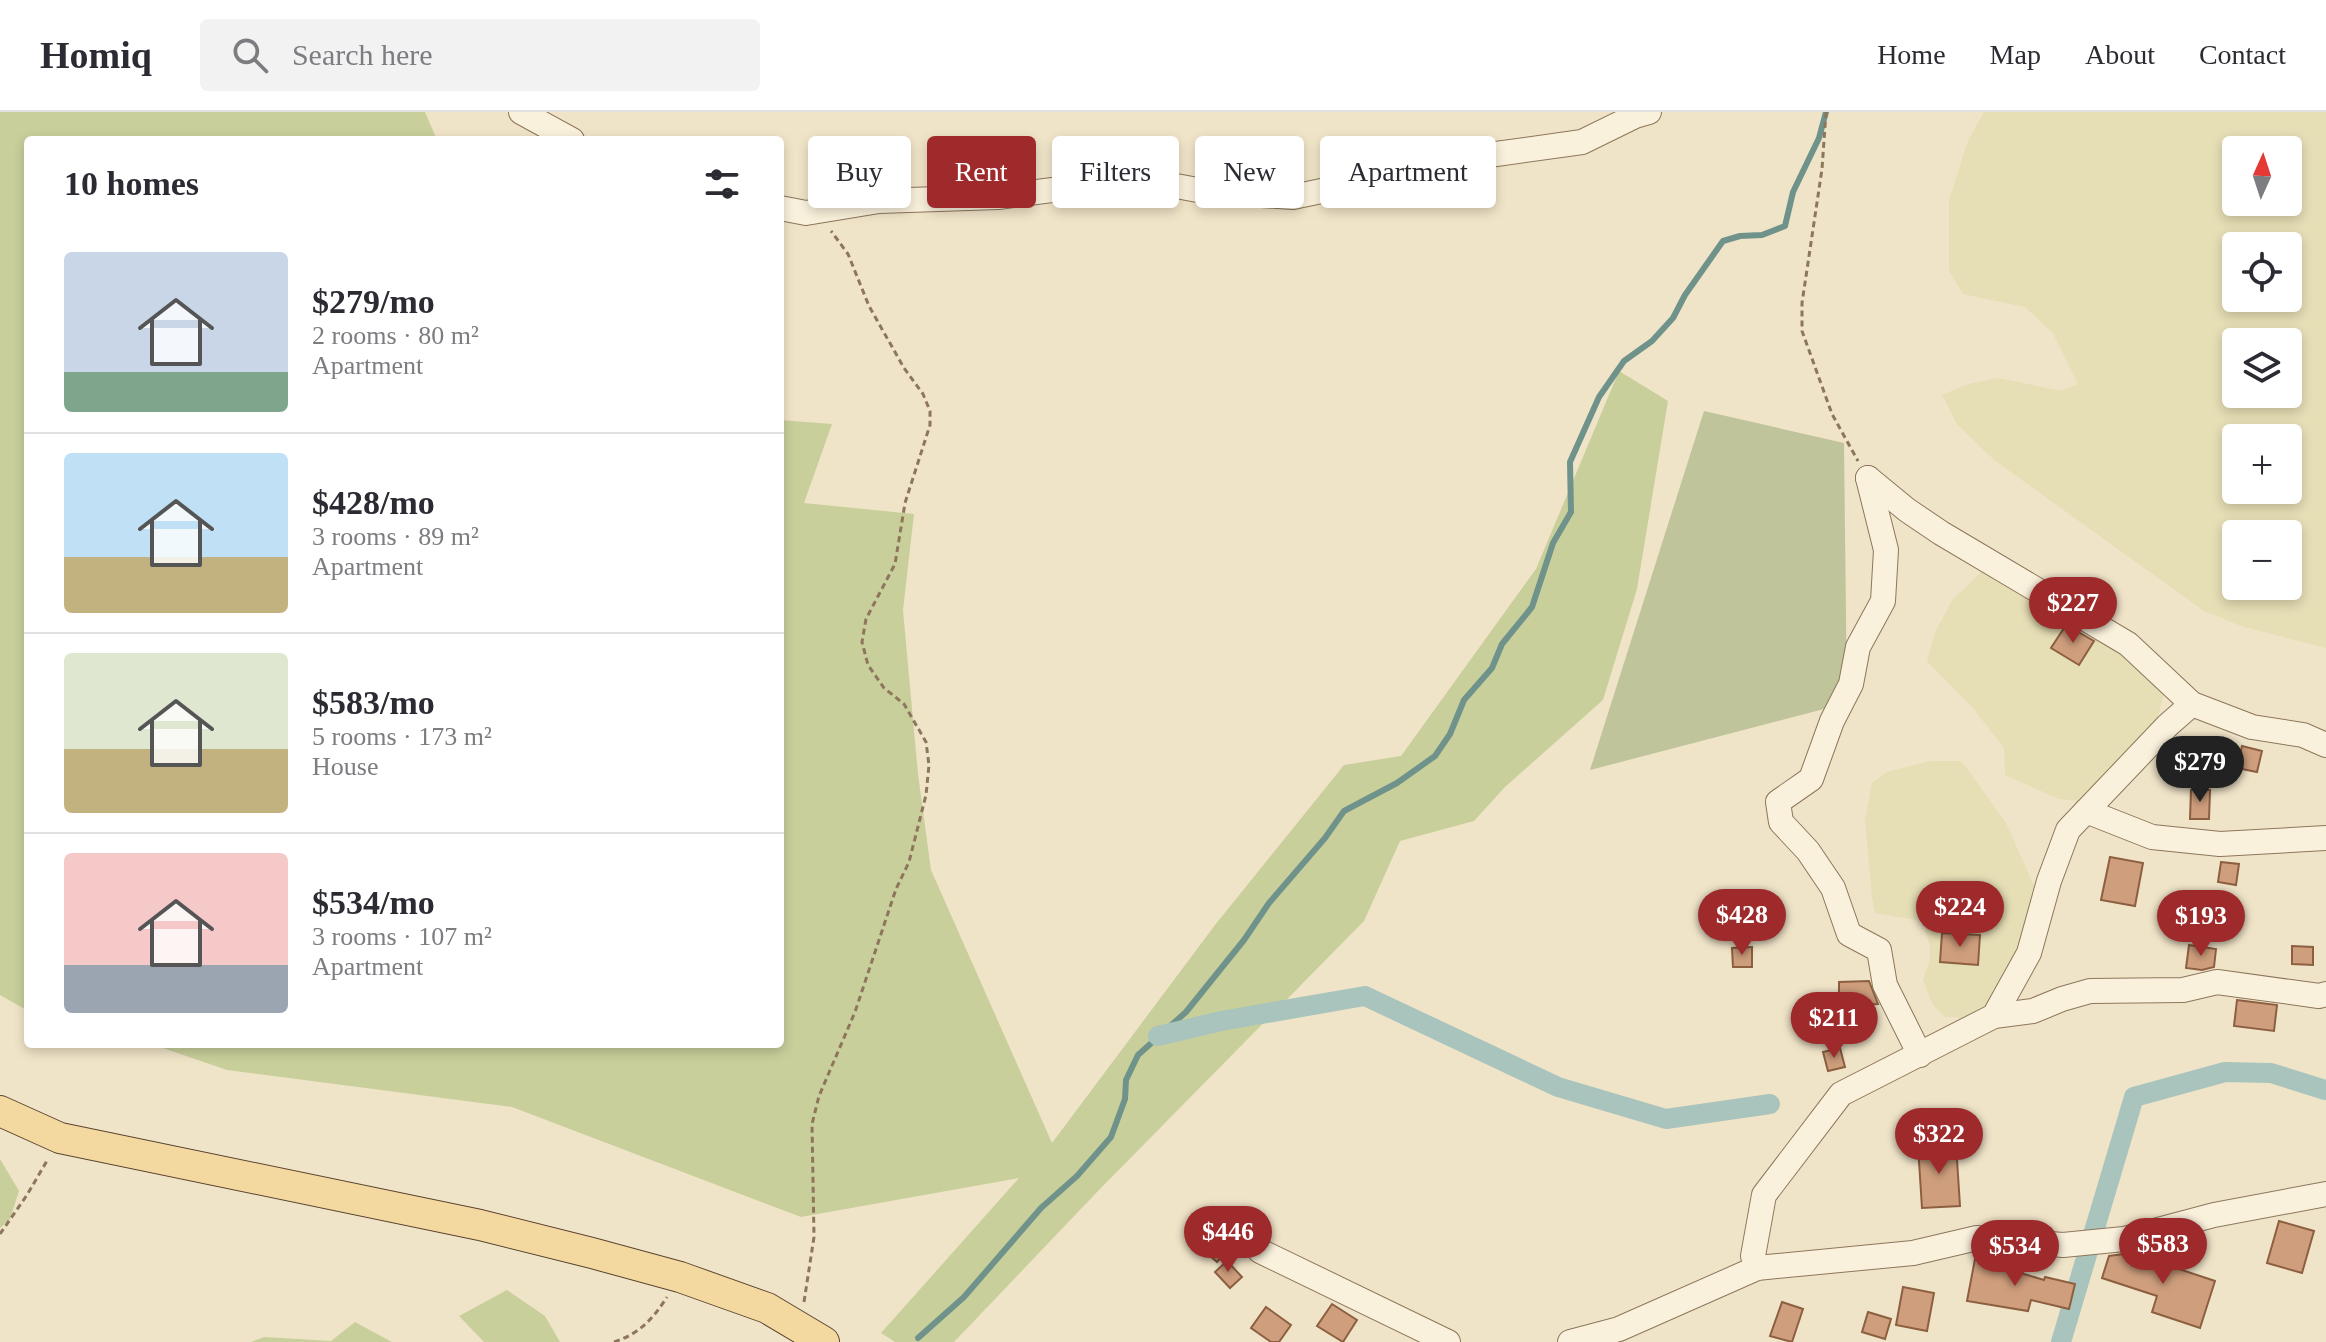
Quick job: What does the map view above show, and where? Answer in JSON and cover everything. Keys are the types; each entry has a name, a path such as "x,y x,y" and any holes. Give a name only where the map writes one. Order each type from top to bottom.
{"main road":[{"path":"0,1111 60,1138 480,1225 680,1277 767,1308 812,1334"}],"street":[{"path":"521,112 565,136"},
{"path":"784,209 806,213 879,201 998,197 1123,181 1160,183 1203,191 1293,197 1496,154 1582,142 1649,112"},
{"path":"1868,478 1941,533 2128,644 2192,704 2252,727 2303,735 2326,745"},
{"path":"1868,478 1886,550 1883,601 1858,647 1851,684 1832,721 1811,779 1778,802 1781,822 1808,851 1833,888 1849,934 1879,950 1885,985 1920,1055"},
{"path":"1994,1016 2029,953 2049,881 2068,830 2192,704"},
{"path":"2086,811 2152,837 2220,844 2326,838"},
{"path":"1757,1268 1753,1256 1764,1195 1841,1094 1994,1016 2033,1011 2090,991 2183,990 2217,982 2319,996 2326,994"},
{"path":"1570,1342 1619,1329 1757,1268 1913,1253 1977,1238 2063,1245 2124,1239 2214,1215 2326,1194"},
{"path":"1260,1251 1448,1342"}],"path":[{"path":"1826,112 1822,169 1802,303 1802,331 1832,414 1868,478"},
{"path":"806,213 822,221 848,254 869,306 904,368 923,394 930,411 930,425 905,503 895,564 866,619 862,642 868,665 884,688 904,704 926,742 929,765 926,795 909,862 896,889 855,1012 819,1096 812,1124 812,1334"},
{"path":"0,1234 60,1138"},
{"path":"614,1342 634,1335 660,1308 680,1277"}],"shaded area":[{"path":"1984,112 2326,112 2326,648 2241,626 2204,611 1994,460 1956,423 1942,395 1968,384 1998,378 2062,391 2078,384 2053,333 2025,307 1963,294 1949,271 1949,200 1968,141"},
{"path":"1988,566 2124,645 2164,692 2149,754 2102,803 2059,799 2005,775 2004,748 1972,707 1927,661 1935,632 1953,599"},
{"path":"1930,761 1961,761 1968,770 2006,823 2044,908 2023,987 1969,1018 1945,1017 1933,1005 1923,980 1930,959 1930,946 1922,921 1875,913 1872,898 1865,820 1872,783 1887,772"}],"green space":[{"path":"0,112 425,112 435,136 24,136 24,1009 0,995"},
{"path":"1619,371 1668,401 1637,589 1603,700 1505,787 1474,821 1400,841 1364,921 954,1342 895,1342 881,1333 1019,1178 801,1217 512,1107 227,1070 163,1048 784,1048 784,420 832,424 804,503 914,514 903,610 918,774 931,870 1052,1143 1215,925 1344,765 1401,756 1536,569"},
{"path":"1704,411 1844,443 1847,703 1590,770"},
{"path":"0,1159 19,1191 10,1219 0,1228"},
{"path":"507,1290 545,1316 560,1342 484,1342 459,1316"},
{"path":"355,1322 392,1342 251,1342 264,1337 331,1341"}],"building":[{"path":"2066,625 2094,641 2079,665 2051,648"},
{"path":"2242,746 2262,751 2257,772 2237,768"},
{"path":"2191,790 2210,790 2209,819 2190,819"},
{"path":"2110,857 2143,863 2135,906 2101,900"},
{"path":"2221,862 2239,864 2236,885 2218,882"},
{"path":"1942,933 1980,935 1978,965 1940,962"},
{"path":"2189,945 2216,949 2214,967 2202,970 2186,968"},
{"path":"2292,946 2313,947 2313,965 2292,964"},
{"path":"1752,947 1752,967 1733,967 1732,948"},
{"path":"1869,981 1878,1004 1839,1006 1839,982"},
{"path":"2237,1000 2277,1005 2274,1031 2234,1026"},
{"path":"1840,1048 1845,1067 1828,1071 1823,1052"},
{"path":"1956,1144 1960,1206 1922,1208 1918,1146"},
{"path":"2279,1221 2314,1231 2302,1273 2267,1263"},
{"path":"1216,1233 1231,1247 1217,1262 1202,1249"},
{"path":"2131,1253 2215,1281 2200,1328 2152,1312 2157,1296 2102,1278 2109,1256"},
{"path":"1975,1259 2005,1264 2004,1268 2044,1280 2045,1277 2075,1284 2069,1309 2031,1300 2028,1311 1967,1301"},
{"path":"1227,1261 1242,1277 1230,1288 1215,1272"},
{"path":"1903,1287 1934,1293 1927,1331 1896,1325"},
{"path":"1782,1302 1803,1309 1792,1342 1770,1336"},
{"path":"1332,1304 1357,1320 1343,1342 1317,1326"},
{"path":"1266,1307 1291,1325 1279,1342 1271,1342 1251,1328"},
{"path":"1868,1312 1891,1319 1885,1339 1862,1332"}],"waterway":[{"path":"918,1338 964,1297 1041,1208 1077,1176 1111,1137 1125,1099 1126,1080 1138,1055 1186,1012 1344,811 1397,783 1435,756 1450,734 1464,700 1492,668 1502,644 1532,607 1553,543 1571,512 1570,462 1599,397 1624,361 1652,341 1673,318 1685,295 1723,241 1762,235 1785,226 1793,192 1819,138 1826,112"},
{"path":"1158,1036 1221,1021 1365,996 1558,1087 1666,1119 1770,1104"},
{"path":"2061,1342 2134,1097 2225,1072 2271,1073 2325,1090"}]}
